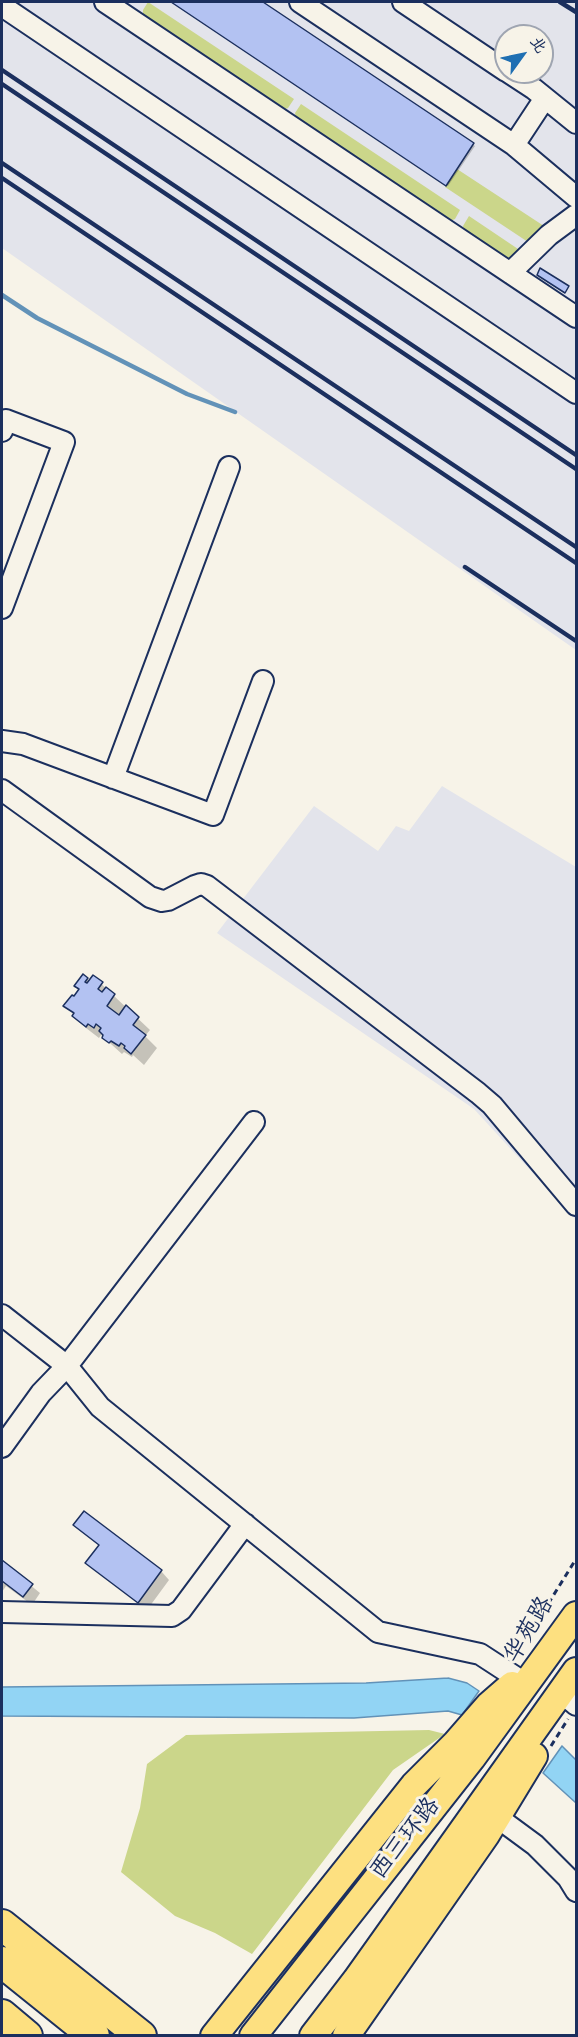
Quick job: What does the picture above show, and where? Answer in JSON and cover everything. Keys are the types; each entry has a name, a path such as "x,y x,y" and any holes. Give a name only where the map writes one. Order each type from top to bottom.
{"highway":[{"path":"2,1925 141,2036"},
{"path":"2,1962 94,2036"},
{"path":"2,1984 67,2036"},
{"path":"2,2015 27,2036"},
{"path":"2,2032 5,2036"}],"main road":[{"name":"华苑路","path":"518,1677 557,1642 576,1615"},
{"path":"346,2036 496,1817 569,1699 576,1671"},
{"path":"214,2036 414,1785 518,1677"},
{"name":"西三环路","path":"254,2036 472,1758 518,1677"},
{"name":"西三环路","path":"313,2036 356,1980 530,1735 569,1699"}],"street":[{"path":"105,2 576,317"},
{"path":"300,2 514,145 576,197"},
{"path":"403,2 494,62"},
{"path":"2,6 576,393"},
{"path":"525,84 576,123"},
{"path":"514,145 545,98"},
{"path":"510,273 549,235 576,215"},
{"path":"2,431 6,420 64,442 2,608"},
{"path":"112,778 229,466"},
{"path":"2,741 23,744 213,815 263,681"},
{"path":"2,790 150,897 162,901 168,900 195,886 201,884 207,886 478,1093 492,1106 576,1205"},
{"path":"2,1447 41,1393 67,1366 254,1122"},
{"path":"2,1315 67,1366 100,1407 378,1632 480,1654 518,1677"},
{"path":"2,1612 172,1616 182,1610 245,1524"},
{"path":"496,1817 535,1845 568,1878 576,1891"}],"path":[{"name":"华苑路","path":"518,1677 576,1559"}],"shaded area":[{"path":"2,2 576,2 576,650 2,248"},
{"path":"442,786 576,867 576,1220 474,1109 217,933 314,806 378,851 396,826 409,831"}],"green space":[{"path":"148,2 294,99 288,108 283,110 145,18 143,10"},
{"path":"301,104 460,210 455,219 450,221 296,119 295,113"},
{"path":"457,169 547,228 528,242 445,187"},
{"path":"469,216 521,251 507,260 464,231 463,226"},
{"path":"429,1730 445,1734 393,1770 252,1954 215,1933 175,1916 121,1872 140,1808 147,1764 186,1735"}],"water":[{"path":"448,1678 467,1683 479,1691 462,1715 448,1711 354,1718 2,1716 2,1687 366,1683"},
{"path":"562,1746 576,1760 576,1803 543,1773"}],"building":[{"path":"171,2 263,2 474,143 446,186"},
{"path":"540,268 569,286 565,293 537,275"},
{"path":"83,974 88,978 85,982 87,983 93,975 103,982 98,989 102,992 106,987 115,994 107,1006 119,1015 126,1005 139,1017 133,1025 146,1035 131,1054 121,1043 119,1046 102,1038 103,1035 99,1031 101,1028 96,1024 94,1028 88,1024 86,1027 72,1016 74,1013 63,1006 79,989 74,986"},
{"path":"84,1511 162,1570 138,1603 85,1563 99,1545 73,1525"},
{"path":"2,1560 33,1584 23,1597 2,1581"}],"waterway":[{"path":"2,295 37,318 187,394 235,412"}],"railway":[{"path":"560,2 576,12"},
{"path":"2,70 576,455"},
{"path":"2,84 576,469"},
{"path":"2,163 576,547"},
{"path":"2,178 576,563"},
{"path":"465,567 576,641"}]}
